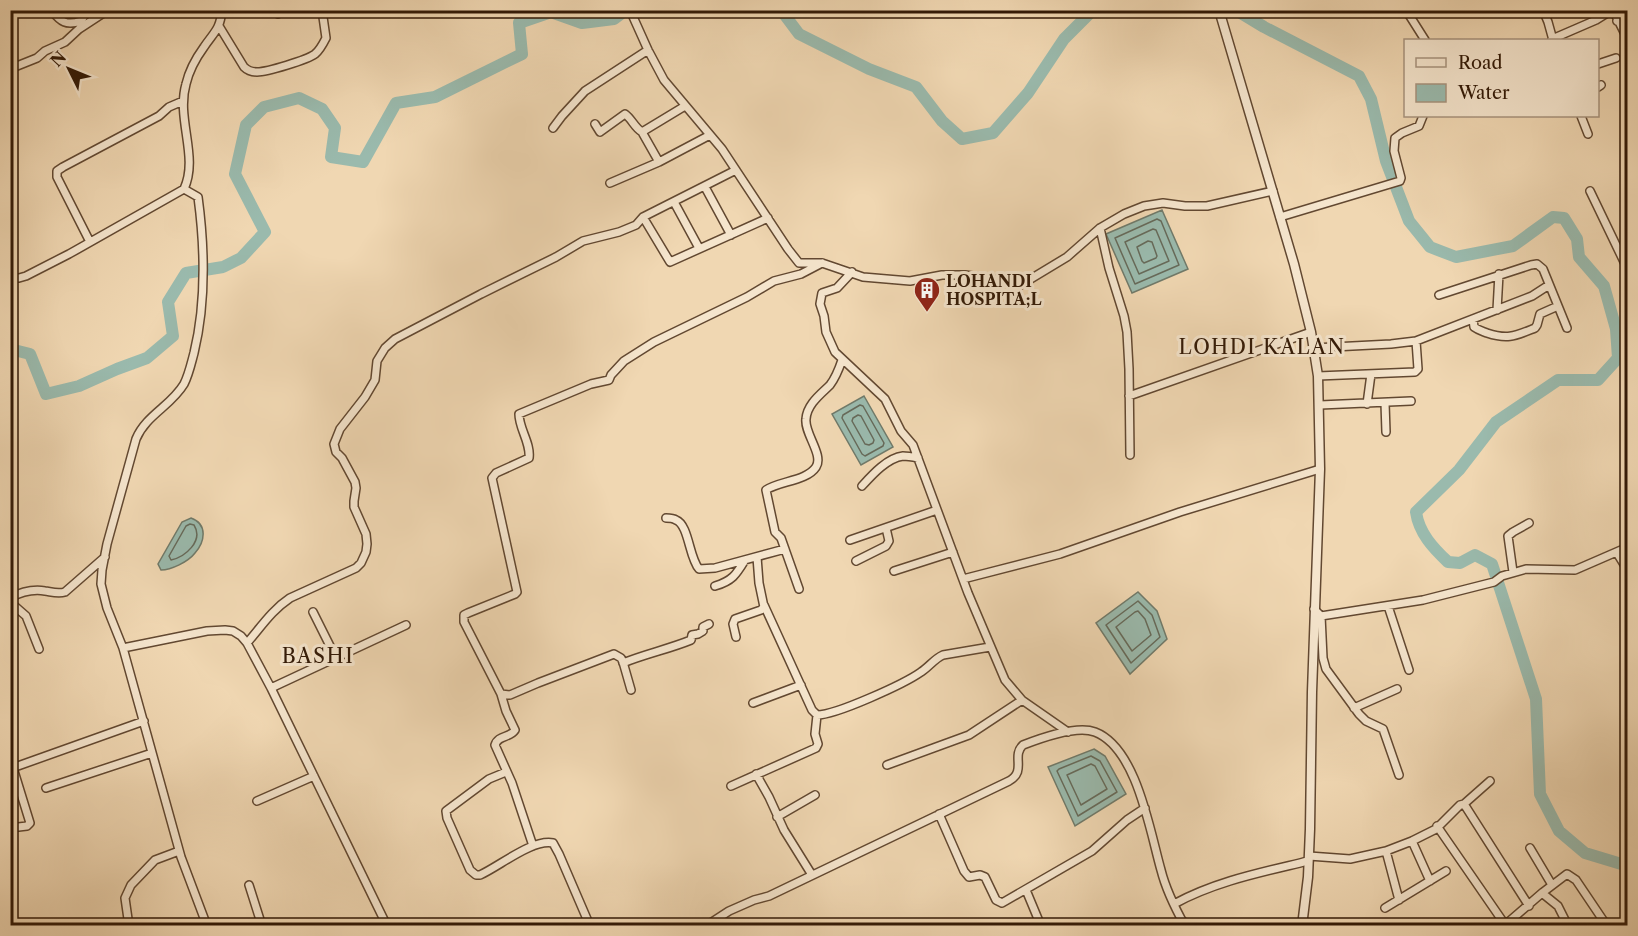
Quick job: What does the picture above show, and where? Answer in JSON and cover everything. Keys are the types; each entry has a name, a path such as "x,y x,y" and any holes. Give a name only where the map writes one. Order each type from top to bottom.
{"street":[{"path":"51,10 63,22 71,24 81,21 87,12"},
{"path":"10,65 17,66 37,58 45,51 64,42 108,10"},
{"path":"10,278 26,276 184,189 189,180 183,101 186,83 194,64 219,26 222,10"},
{"path":"219,26 244,67 249,71 262,72 300,61 317,52 326,38 322,10"},
{"path":"630,10 664,80 722,149 796,260 803,263 822,263 863,277 910,281 942,275 965,275 1004,280 1019,286 1067,257 1100,228 1144,206 1163,202 1185,206 1207,206 1273,191"},
{"path":"1220,10 1300,286 1318,376 1320,469 1317,612 1309,858 1302,926"},
{"path":"1407,10 1424,39"},
{"path":"1543,10 1552,39"},
{"path":"1554,39 1612,10 1628,40"},
{"path":"87,12 87,24"},
{"path":"1617,21 1628,15"},
{"path":"553,128 585,91 648,50"},
{"path":"1599,64 1616,58"},
{"path":"90,242 57,177 57,171 159,117 169,107 183,101"},
{"path":"642,132 686,106"},
{"path":"595,124 600,132 625,114 642,132 659,162"},
{"path":"1280,217 1397,183 1401,179 1394,151 1395,138 1419,126 1423,117"},
{"path":"1581,117 1588,134"},
{"path":"610,183 659,162 710,135"},
{"path":"247,643 280,604 356,567 364,558 367,538 354,507 355,482 342,458 336,452 334,444 340,429 358,407 375,380 377,361 385,348 395,339 583,241 636,225 643,217 736,170"},
{"path":"705,187 731,235"},
{"path":"184,189 198,197 201,219 202,291 198,335 188,374 176,394 139,431 116,512 101,584 103,596 123,648 179,851 207,926"},
{"path":"1590,191 1627,269"},
{"path":"674,202 699,248"},
{"path":"643,217 670,262 768,218"},
{"path":"1100,228 1126,324 1130,455"},
{"path":"533,846 512,783 496,748 496,743 500,738 512,735 515,730 501,694 463,618 468,613 517,592 492,478 530,456 519,414 591,384 609,380 624,361 654,342 747,297 774,281 801,274 822,263"},
{"path":"1439,295 1499,274 1537,264 1543,269 1567,328"},
{"path":"852,272 837,288 822,293 820,304 826,332 835,352 885,399 902,431 913,445 963,579 1005,680 1022,700 1068,732"},
{"path":"1497,310 1499,274"},
{"path":"1314,348 1416,341 1532,296 1549,285"},
{"path":"1473,319 1477,330 1497,337 1512,337 1534,328 1540,314 1558,306"},
{"path":"1129,396 1311,332"},
{"path":"1318,376 1416,371 1418,369 1416,341"},
{"path":"799,589 781,538 776,532 766,490 812,472 816,468 818,457 805,419 812,404 837,374 842,360"},
{"path":"1367,404 1371,374"},
{"path":"1320,405 1411,401"},
{"path":"1385,403 1386,432"},
{"path":"862,486 870,476 892,460 905,456 918,458"},
{"path":"963,579 1060,554 1180,512 1320,469"},
{"path":"850,540 937,510"},
{"path":"666,518 680,522 699,569 715,568 785,549"},
{"path":"1513,572 1508,536 1529,523"},
{"path":"856,561 886,546 889,541 886,528"},
{"path":"1317,612 1388,606 1423,600 1494,582 1513,572 1534,569 1575,570 1628,548"},
{"path":"894,571 953,552"},
{"path":"1617,553 1628,571"},
{"path":"39,648 26,616 10,600 28,591 38,590 61,594 105,557"},
{"path":"757,557 764,605 812,710 817,715"},
{"path":"715,586 725,583 734,576 745,560"},
{"path":"736,637 733,624 735,619 761,610 764,605"},
{"path":"1388,606 1409,670"},
{"path":"313,612 336,658"},
{"path":"1317,612 1324,664 1362,718 1383,729 1400,775"},
{"path":"623,663 691,640 692,635 700,633 703,627 709,624"},
{"path":"271,688 406,625"},
{"path":"123,648 216,630 233,632 241,636 271,688 387,926"},
{"path":"817,715 876,695 921,672 943,655 990,647"},
{"path":"501,694 510,695 614,654 621,658 631,690"},
{"path":"753,703 801,686"},
{"path":"1354,708 1397,689"},
{"path":"888,765 969,735 1022,700"},
{"path":"730,786 816,748 818,744 815,734 817,715"},
{"path":"10,828 27,826 30,823 14,771 15,767 144,721"},
{"path":"706,926 729,911 769,896 1015,778 1019,767 1018,753 1023,745 1059,733 1083,730 1094,731 1104,736 1129,768 1145,808 1161,871 1184,923 1174,926"},
{"path":"46,789 152,753"},
{"path":"506,772 489,779 446,811 470,870 476,875 485,873 533,846 550,842 555,846 590,926"},
{"path":"756,774 777,817 812,875"},
{"path":"257,801 314,776"},
{"path":"1174,904 1230,881 1309,858 1350,859 1386,851 1413,841 1436,829 1460,805 1490,782"},
{"path":"777,817 815,795"},
{"path":"1464,804 1529,906"},
{"path":"939,814 967,875 971,878 980,875 985,877 999,903 1006,902 1092,851 1127,819 1145,808"},
{"path":"1437,826 1505,925 1565,875 1573,877 1607,926"},
{"path":"1413,841 1430,881"},
{"path":"1530,848 1552,885"},
{"path":"129,926 125,898 131,885 155,860 179,851"},
{"path":"1386,851 1399,900"},
{"path":"1385,908 1446,871"},
{"path":"249,885 262,926"},
{"path":"1026,890 1041,926"},
{"path":"1542,893 1558,906 1568,926"}],"water":[{"path":"1162,210 1188,269 1132,293 1106,234"},
{"path":"864,396 893,447 861,465 832,414"},
{"path":"191,518 200,524 202,529 201,544 184,562 170,569 161,570 158,564 182,522"},
{"path":"1138,592 1157,611 1167,639 1130,674 1096,623"},
{"path":"1094,749 1105,756 1126,794 1075,826 1048,767"}],"waterway":[{"path":"10,349 30,354 46,394 79,386 147,358 173,336 168,302 186,273 223,267 241,258 265,232 235,174 246,125 264,107 299,98 322,109 335,128 331,157 363,162 396,103 435,97 522,54 519,23 551,12 582,23 614,19 626,10"},
{"path":"781,10 799,34 869,69 916,87 942,121 962,139 993,133 1028,93 1064,39 1093,10"},
{"path":"1236,10 1359,76 1371,99 1386,161 1409,221 1430,247 1456,257 1513,246 1553,217 1564,218 1577,239 1579,257 1604,286 1616,329 1618,358 1598,380 1558,380 1496,422 1459,470 1416,512 1423,533 1448,562 1460,563 1475,555 1492,564 1536,699 1540,794 1559,831 1585,853 1628,866"}],"place":[{"name":"LOHANDI HOSPITA;L","path":"927,313"}],"district":[{"name":"LOHDI KALAN","path":"1262,347"},
{"name":"BASHI","path":"318,656"}]}
